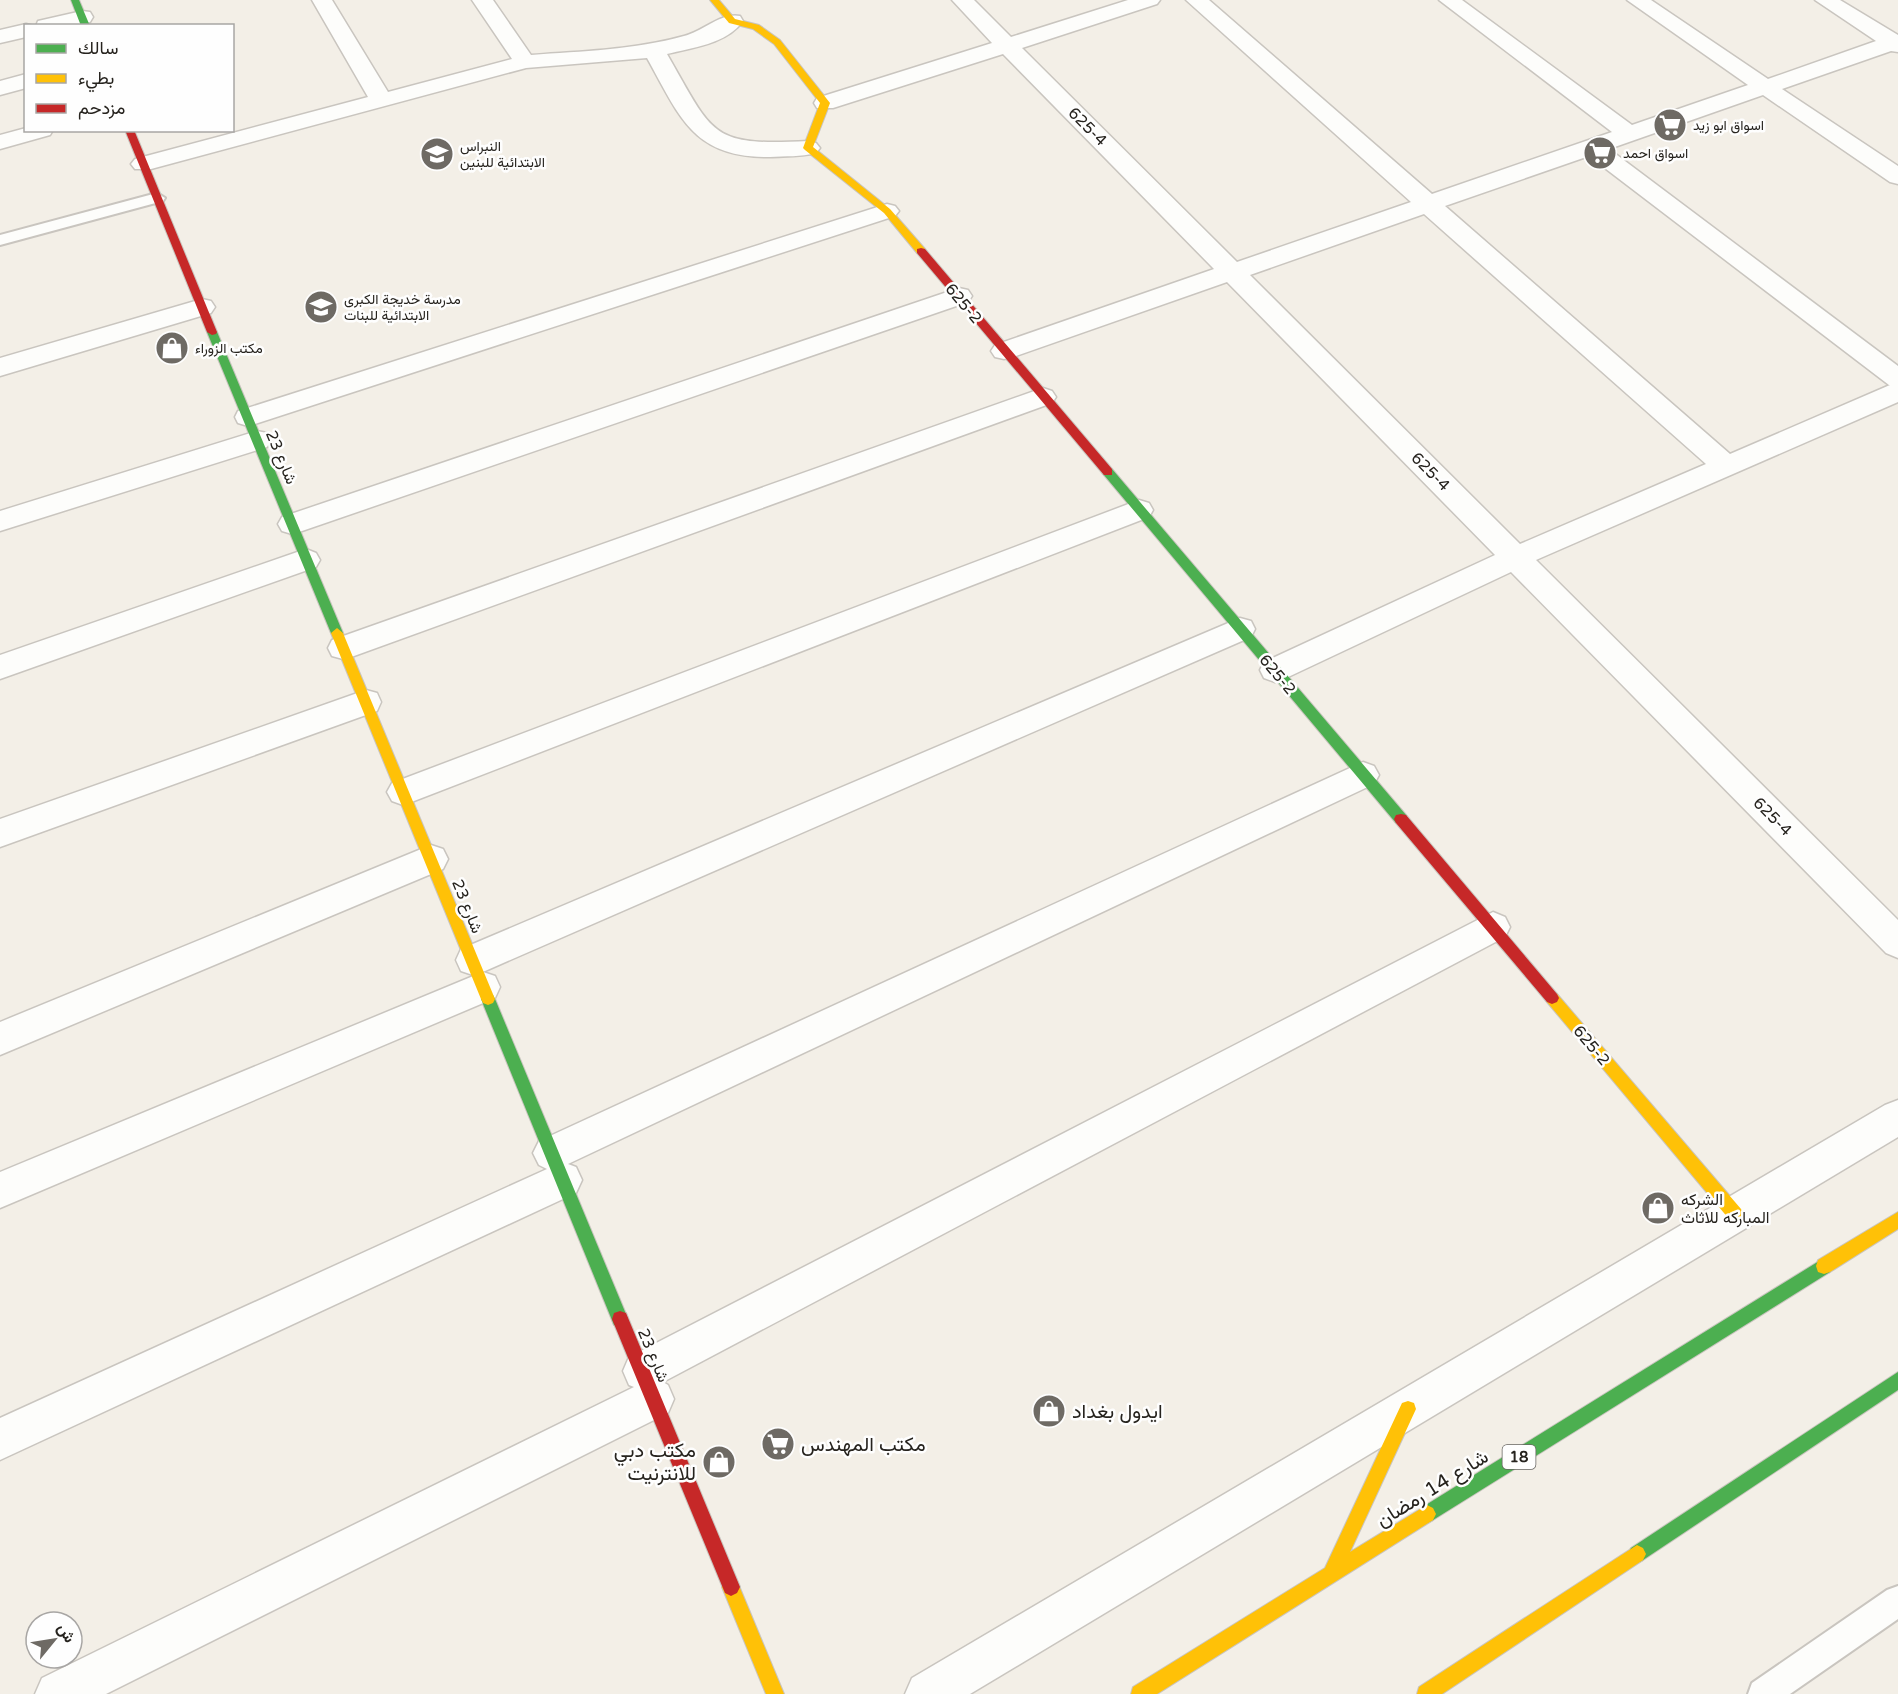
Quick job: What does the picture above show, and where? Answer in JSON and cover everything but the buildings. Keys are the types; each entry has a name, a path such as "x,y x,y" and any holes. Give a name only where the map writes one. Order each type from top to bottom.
{"street":[{"path":"322,0 382,101"},
{"path":"482,0 525,62"},
{"path":"714,0 732,21 756,27 777,42 825,104"},
{"name":"625-4","path":"962,0 1898,943"},
{"path":"825,104 1150,0"},
{"path":"1196,0 1726,466"},
{"path":"1449,0 1629,134"},
{"path":"1637,0 1898,177"},
{"path":"1825,0 1896,43"},
{"path":"52,24 81,14"},
{"path":"143,164 525,62 654,51 707,37 732,21"},
{"path":"0,36 24,30"},
{"path":"1004,351 1896,43"},
{"path":"654,51 702,131 720,143 752,150 808,148 825,104"},
{"path":"0,88 24,82"},
{"path":"0,142 35,132"},
{"name":"شارع 23","path":"130,132 776,1694"},
{"path":"1592,147 1898,379"},
{"name":"625-2","path":"808,148 887,211 1735,1214"},
{"path":"0,521 253,429 887,211"},
{"path":"292,524 958,296"},
{"path":"0,367 202,307"},
{"path":"1275,670 1516,557 1898,392"},
{"path":"343,648 1043,397"},
{"path":"403,792 1139,510"},
{"path":"0,667 306,560"},
{"path":"0,1190 1240,629"},
{"path":"0,833 366,702"},
{"path":"0,1439 1364,775"},
{"path":"0,1039 431,859"},
{"path":"58,1694 648,1385 1493,927"},
{"path":"928,1694 1898,1117"},
{"name":"شارع 14 رمضان","path":"1140,1694 1898,1220"},
{"path":"1426,1694 1898,1380"},
{"path":"1331,1574 1408,1409"}],"lane":[{"path":"0,240 157,198"},
{"path":"1763,1694 1898,1601"}],"traffic: fast":[{"path":"75,0 85,24"},
{"path":"212,332 337,633"},
{"path":"1108,472 1401,819"},
{"path":"488,999 620,1319"},
{"path":"1427,1514 1824,1266"},
{"path":"1637,1554 1898,1380"}],"traffic: slow":[{"path":"714,0 732,21 756,27 777,42 825,103 808,148 887,211 921,251"},
{"path":"337,633 488,999"},
{"path":"1552,998 1735,1214"},
{"path":"1824,1266 1898,1220"},
{"path":"1331,1574 1408,1409"},
{"path":"1140,1694 1427,1514"},
{"path":"1426,1694 1637,1554"},
{"path":"731,1587 775,1694"}],"traffic: jam":[{"path":"130,132 212,332"},
{"path":"921,251 1108,472"},
{"path":"1401,819 1552,998"},
{"path":"620,1319 731,1587"}],"place":[{"name":"اسواق ابو زيد","path":"1670,125"},
{"name":"اسواق احمد","path":"1600,153"},
{"name":"النبراس الابتدائية للبنين","path":"437,154"},
{"name":"مدرسة خديجة الكبرى الابتدائية للبنات","path":"321,307"},
{"name":"مكتب الزوراء","path":"172,348"},
{"name":"الشركه المباركه للاثاث","path":"1658,1208"},
{"name":"ايدول بغداد","path":"1049,1411"},
{"name":"مكتب المهندس","path":"778,1444"},
{"name":"مكتب دبي للانترنيت","path":"719,1462"}]}
